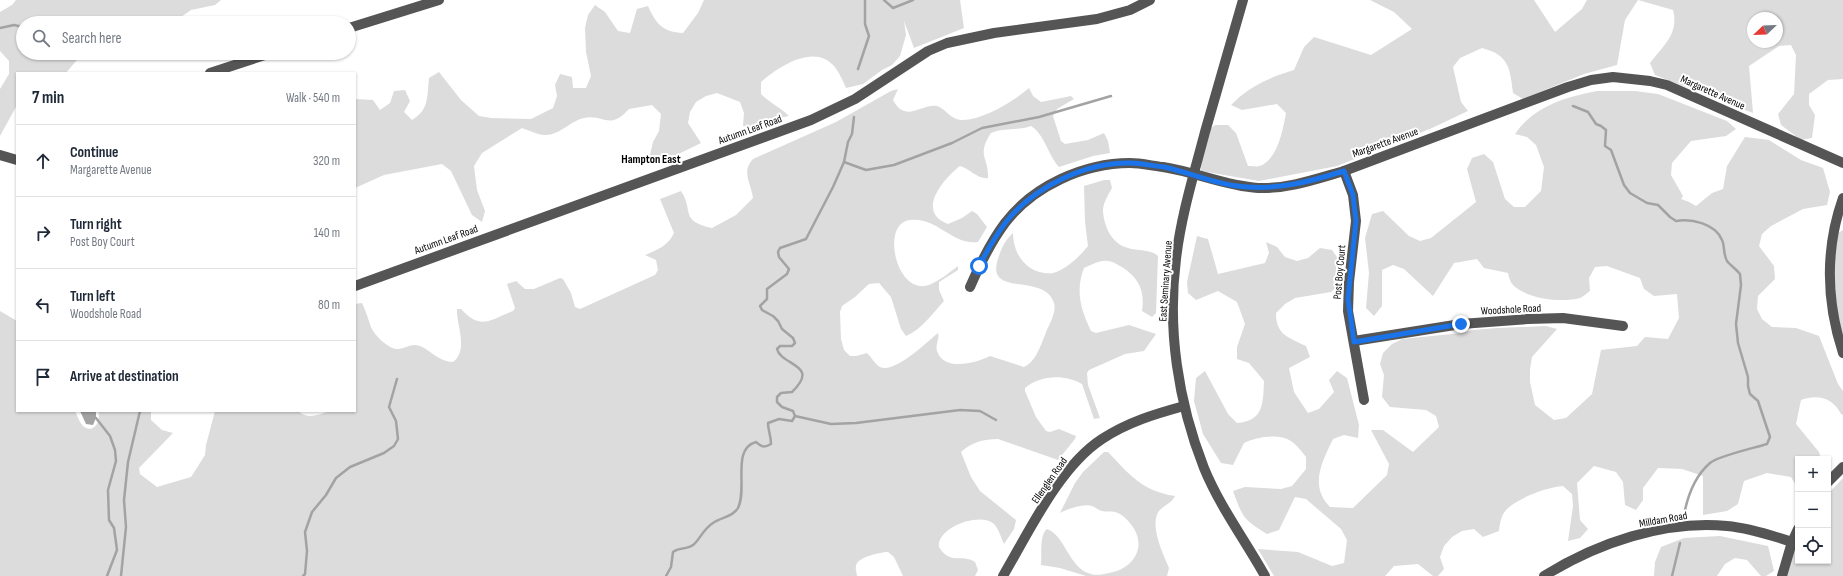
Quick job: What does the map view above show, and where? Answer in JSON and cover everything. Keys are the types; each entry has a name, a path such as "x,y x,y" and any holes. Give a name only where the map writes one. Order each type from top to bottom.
{"street":[{"path":"356,26 439,0"},
{"name":"Autumn Leaf Road","path":"356,286 811,120 854,99 928,51 947,43 994,33 1097,20 1130,10 1150,0"},
{"name":"East Seminary Avenue","path":"1243,0 1193,174 1182,220 1176,260 1173,296 1174,334 1184,406 1198,450 1217,498 1265,576"},
{"path":"213,72 250,60"},
{"name":"Margarette Avenue","path":"970,287 990,245 1006,222 1028,200 1054,182 1082,171 1108,165 1130,163 1193,174 1236,186 1259,188 1291,185 1344,171 1568,87 1591,80 1613,77 1650,81 1667,86 1843,163"},
{"path":"0,155 16,160"},
{"name":"Post Boy Court","path":"1344,171 1353,195 1356,221 1348,299 1364,400"},
{"path":"1843,198 1833,235 1829,274 1833,316 1843,353"},
{"name":"Woodshole Road","path":"1354,342 1461,324 1528,319 1563,318 1623,326"},
{"name":"Ellenglen Road","path":"1003,576 1050,496 1069,469 1083,454 1101,439 1127,425 1148,416 1184,406"},
{"path":"1831,479 1843,467"},
{"name":"Milldam Road","path":"1544,576 1573,560 1601,548 1650,531 1700,525 1727,526 1758,532 1792,542"},
{"path":"1782,576 1795,536"}],"shaded area":[{"path":"16,0 221,0 215,5 191,10 182,16 16,16 16,60 77,60 67,72 16,72 16,107 0,136 0,89 9,74 9,61 0,51 0,12 12,5"},
{"path":"704,0 960,0 964,28 914,48 904,21 906,35 900,56 892,65 882,70 863,84 846,88 836,68 826,59 807,57 786,64 761,82 761,94 789,116 765,121 754,127 743,126 744,113 740,102 717,93 706,96 696,102 690,112 688,123 701,143 656,165 650,155 653,142 659,131 661,114 652,105 629,109 622,116 611,120 591,117 584,118 555,133 545,135 522,128 482,153 474,166 477,190 485,211 482,222 472,215 451,171 442,164 384,175 356,188 356,99 373,100 380,110 390,103 394,91 405,90 410,101 404,112 412,120 422,112 426,102 429,78 439,72 461,100 479,116 491,118 531,119 553,108 557,96 555,85 560,74 572,77 573,88 586,88 591,76 586,52 585,28 588,15 595,5 605,12 618,31 630,33 637,9 648,6 654,18 661,26 670,31 683,33 698,13"},
{"path":"1370,0 1534,0 1555,32 1582,9 1587,0 1638,0 1625,20 1617,65 1584,74 1523,99 1513,93 1511,76 1503,59 1498,54 1482,48 1460,58 1453,67 1461,102 1468,111 1432,128 1337,166 1259,181 1201,171 1202,145 1205,133 1215,125 1228,125 1236,133 1248,166 1260,166 1266,162 1271,157 1279,143 1286,113 1277,104 1242,110 1231,105 1260,83 1294,70 1304,47 1314,37 1371,55 1412,29 1394,12"},
{"path":"1638,0 1843,0 1843,79 1828,80 1809,94 1809,105 1815,115 1812,138 1801,140 1781,125 1778,114 1794,94 1796,55 1791,45 1783,46 1783,12 1747,12 1747,48 1776,48 1749,66 1753,113 1655,75 1650,63 1669,39 1674,26 1673,10"},
{"path":"1029,88 1033,96 1041,102 1071,96 1074,99 1057,109 1053,116 1061,141 1065,144 1088,140 1104,133 1108,141 1110,153 1093,156 1059,167 1040,135 1031,126 1001,130 991,133 984,147 988,178 978,176 960,166 940,186 933,204 934,212 938,219 948,224 962,218 972,211 977,214 987,227 978,242 968,242 952,236 937,226 920,220 910,220 901,224 896,233 894,245 896,258 901,270 908,280 917,285 929,285 944,277 958,266 958,270 939,282 939,290 944,301 917,330 906,336 901,329 891,297 879,283 869,284 855,297 842,306 840,312 841,339 844,350 850,356 867,353 880,367 886,368 894,366 911,356 938,333 937,351 941,358 946,362 953,364 969,363 990,356 1024,367 1032,361 1037,353 1052,319 1055,307 1048,294 1040,289 1008,282 1000,278 996,271 1000,252 1013,233 1015,247 1021,259 1031,268 1044,273 1053,273 1068,266 1088,246 1085,222 1084,186 1104,180 1110,180 1112,188 1107,196 1103,211 1107,229 1113,239 1122,246 1152,252 1158,256 1156,313 1152,317 1142,311 1143,297 1137,280 1122,267 1105,261 1084,268 1081,276 1080,300 1084,316 1091,331 1096,333 1129,325 1156,334 1144,351 1125,354 1089,370 1087,373 1088,385 1100,418 1094,419 1082,384 1075,381 1060,377 1045,378 1038,380 1025,388 1036,417 1046,431 1050,432 1059,429 1076,436 1058,460 998,439 978,442 961,452 971,477 980,491 1016,520 1014,529 1004,544 996,526 987,520 979,519 960,524 951,528 944,534 940,540 939,547 943,553 952,558 965,559 975,562 978,570 975,576 903,576 894,557 888,552 875,554 860,560 856,566 857,576 0,576 0,311 16,320 16,412 75,412 82,425 90,429 97,424 99,418 98,412 151,412 151,420 162,430 173,433 139,468 140,474 157,487 191,477 205,455 206,445 215,412 299,412 306,416 315,416 329,412 356,412 356,304 362,303 371,327 379,338 387,345 395,349 399,349 417,345 448,362 453,362 458,357 461,344 457,309 461,309 474,320 485,322 513,311 515,308 507,284 516,281 525,289 534,289 560,278 563,279 571,293 575,307 580,309 655,275 658,270 656,260 645,255 658,249 669,241 674,233 660,199 681,191 685,198 691,218 695,222 712,228 736,215 753,198 747,173 749,164 753,159 836,122 891,91 898,89 893,100 903,111 908,112 925,107 937,106 954,118 961,120 988,114 1015,99"},
{"path":"1597,91 1635,91 1658,94 1727,121 1736,129 1726,136 1691,141 1672,163 1671,175 1683,196 1681,199 1696,206 1712,193 1723,189 1727,166 1745,137 1769,140 1801,160 1823,168 1830,192 1827,205 1803,209 1771,226 1762,234 1759,246 1774,266 1775,279 1758,296 1757,309 1762,319 1772,327 1796,328 1819,336 1838,384 1843,391 1843,415 1834,404 1824,399 1813,397 1801,400 1796,424 1819,452 1820,456 1795,456 1795,484 1791,477 1767,473 1744,481 1738,504 1727,511 1703,515 1703,476 1682,469 1658,468 1643,488 1643,500 1636,510 1625,505 1623,482 1616,472 1594,466 1577,483 1580,520 1588,529 1580,538 1568,541 1573,506 1572,494 1563,486 1541,491 1513,504 1502,516 1499,531 1483,537 1474,529 1462,531 1452,537 1444,546 1440,557 1444,569 1438,576 1433,576 1418,564 1394,566 1385,576 1274,576 1258,549 1298,552 1332,566 1344,563 1347,540 1341,529 1306,499 1295,497 1279,530 1267,534 1248,521 1239,507 1233,491 1245,487 1281,489 1292,486 1306,469 1306,457 1291,441 1280,437 1268,437 1244,443 1233,465 1221,463 1203,434 1194,401 1196,378 1205,371 1228,414 1237,423 1246,422 1257,415 1262,403 1264,381 1249,363 1237,359 1237,347 1245,324 1237,302 1218,291 1196,300 1188,293 1187,282 1197,236 1208,239 1218,274 1265,263 1269,253 1266,242 1277,247 1285,257 1297,261 1308,258 1320,248 1332,250 1339,260 1340,284 1331,292 1295,298 1285,304 1276,313 1278,326 1281,331 1306,346 1310,357 1289,368 1294,392 1308,413 1319,409 1334,392 1329,380 1337,371 1347,378 1359,425 1358,438 1344,435 1333,439 1322,465 1319,482 1320,491 1330,507 1353,508 1387,475 1389,464 1371,430 1383,430 1413,452 1439,427 1436,416 1426,410 1390,407 1382,397 1384,375 1380,364 1383,353 1392,344 1402,339 1462,333 1473,330 1546,326 1557,329 1532,357 1530,369 1530,382 1535,405 1554,420 1566,418 1592,394 1601,350 1637,346 1645,337 1668,339 1679,318 1677,294 1654,296 1644,289 1640,278 1607,266 1595,267 1589,278 1590,291 1584,296 1580,298 1554,300 1535,297 1519,290 1510,281 1508,273 1484,268 1477,259 1454,263 1433,296 1404,269 1393,265 1382,270 1382,306 1374,316 1366,308 1369,273 1365,238 1372,214 1383,211 1409,236 1420,241 1431,238 1476,202 1467,169 1472,158 1484,154 1493,162 1505,199 1514,207 1525,207 1541,191 1544,167 1536,145 1527,137 1515,134 1531,116 1552,104 1574,96"},
{"path":"1843,230 1843,340 1833,294 1833,257 1838,233"},
{"path":"80,412 96,412 96,418 93,425 86,424"},
{"path":"1104,452 1108,452 1130,475 1145,486 1164,494 1175,496 1159,511 1156,517 1156,531 1158,540 1169,568 1167,576 1086,576 1060,568 1041,565 1042,540 1044,532 1047,529 1053,532 1058,538 1077,566 1093,575 1118,571 1132,561 1136,554 1138,539 1135,530 1119,513 1102,511 1093,506 1085,505 1060,513 1075,483 1083,472"},
{"path":"1843,478 1843,576 1784,576 1795,548 1795,564 1831,564 1831,491"},
{"path":"1720,536 1768,546 1774,571 1766,576 1761,576 1747,560 1735,558 1725,564 1717,576 1654,576 1655,562 1661,547 1684,538"}],"waterway":[{"path":"858,69 869,36 865,24 865,0"},
{"path":"884,0 893,8 913,0"},
{"path":"0,28 16,25"},
{"path":"844,162 866,170 894,165 952,143 982,128 1039,117 1111,96"},
{"path":"1573,106 1588,112 1596,124 1606,130 1605,146 1611,150 1624,185 1630,193 1647,203 1658,205 1676,221 1696,221 1709,226 1719,234 1727,261 1740,274 1741,285 1736,324 1738,343 1748,377 1750,394 1758,401 1770,437 1767,444 1728,455 1710,463 1697,478 1685,510"},
{"path":"666,576 671,567 673,552 693,545 716,521 730,515 738,508 742,490 742,461 744,452 748,446 756,442 763,446 771,444 768,423 779,419 792,421 795,416 793,411 782,407 777,402 777,397 781,393 792,392 800,383 802,376 801,371 797,366 780,355 777,349 780,346 792,346 795,343 793,338 782,329 778,321 773,316 762,310 760,306 767,299 767,289 787,274 789,269 779,257 778,252 780,248 806,239 833,187 844,162 848,142 852,134 854,117"},
{"path":"303,576 305,574 307,551 305,532 312,512 326,495 336,478 350,467 384,453 394,446 398,439 396,421 389,407 397,379"},
{"path":"795,416 831,424 856,423 960,410 980,411 996,420"},
{"path":"121,576 126,527 124,500 128,462 140,412"},
{"path":"96,418 110,436 115,450 116,461 108,490 109,520 114,528 117,550 107,576"},
{"path":"1672,576 1680,543"}],"district":[{"name":"Hampton East","path":"651,159"}],"route":[{"path":"979,266 990,245 1006,222 1028,200 1054,182 1082,171 1108,165 1130,163 1193,174 1236,186 1259,188 1284,187 1344,171 1353,195 1356,221 1348,299 1348,311 1354,342 1461,324"}]}
